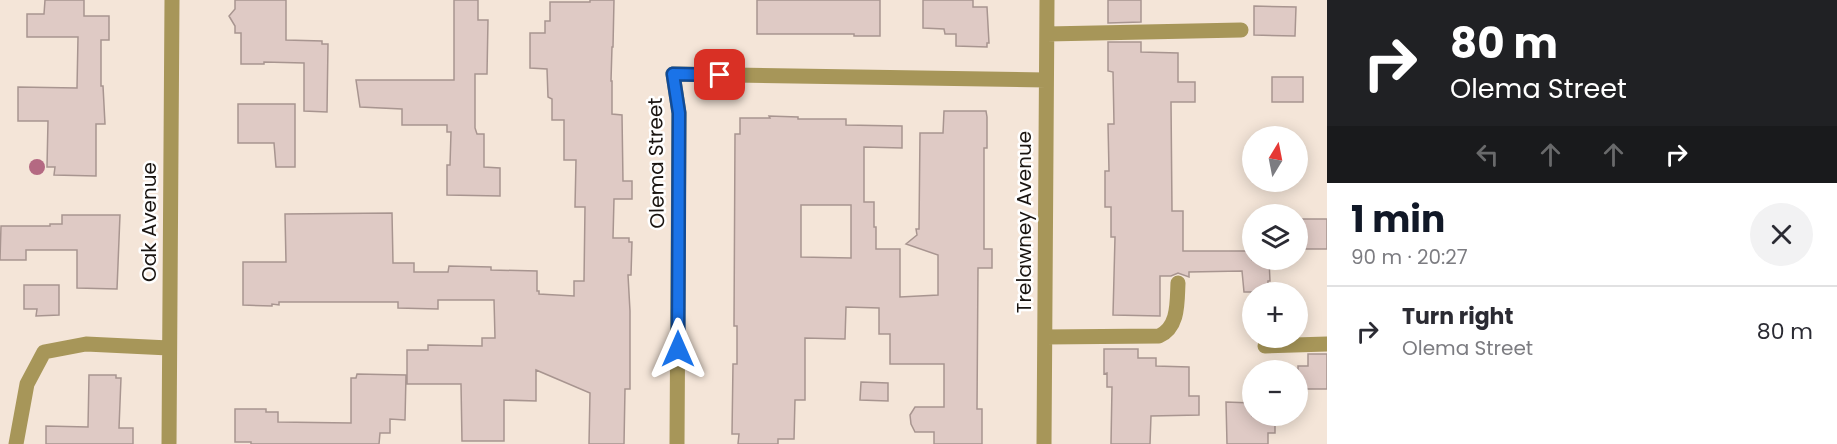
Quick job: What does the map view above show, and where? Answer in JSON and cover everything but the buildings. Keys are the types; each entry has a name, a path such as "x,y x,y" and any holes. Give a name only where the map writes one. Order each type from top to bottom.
{"street":[{"name":"Oak Avenue","path":"169,444 172,0"},
{"name":"Trelawney Avenue","path":"1044,444 1047,0"},
{"path":"1047,34 1241,30"},
{"name":"Olema Street","path":"677,444 679,113 673,74 1046,80"},
{"path":"1045,337 1159,336 1176,316 1178,283"},
{"path":"16,444 27,384 44,352 86,344 169,348"},
{"path":"1308,345 1327,344"}],"route":[{"path":"678,349 679,113 673,74 720,75"}]}
